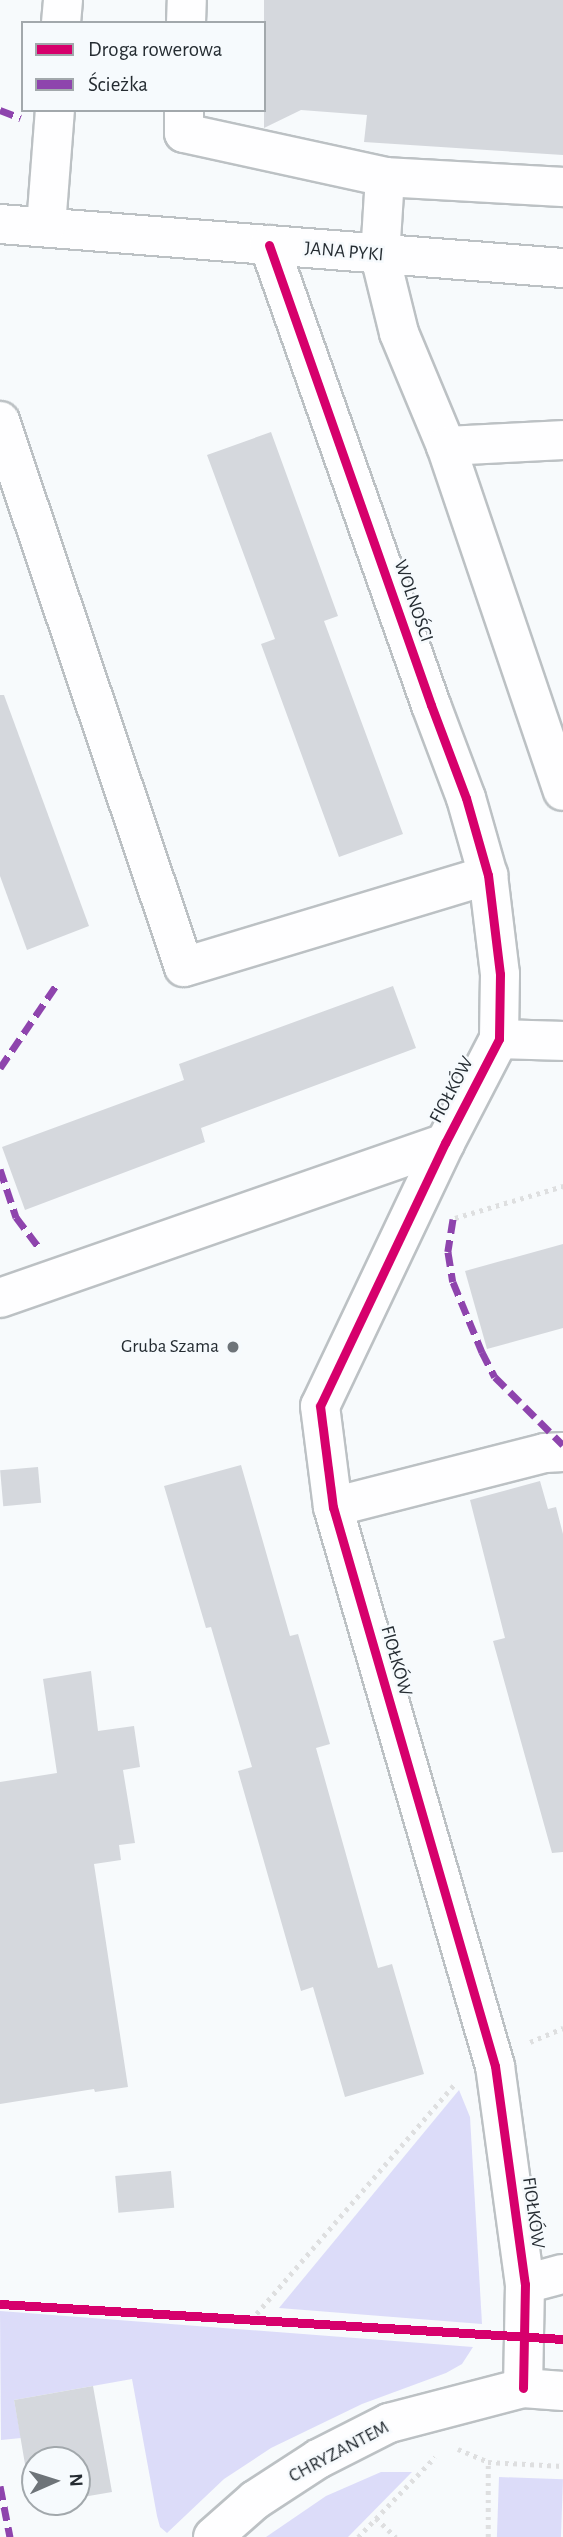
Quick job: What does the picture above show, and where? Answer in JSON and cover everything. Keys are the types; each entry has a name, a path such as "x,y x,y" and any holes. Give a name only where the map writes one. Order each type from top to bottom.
{"street":[{"path":"61,21 63,0"},
{"path":"187,0 187,21"},
{"path":"46,226 55,112"},
{"path":"184,112 184,133 385,177 563,187"},
{"path":"385,177 380,256 399,333 446,446 563,791"},
{"name":"JANA PYKI","path":"0,224 380,256 563,268"},
{"name":"WOLNOŚCI","path":"269,245 466,798 488,875 500,974"},
{"path":"0,421 184,967 488,875"},
{"path":"446,446 563,440"},
{"name":"FIOŁKÓW","path":"500,974 499,1039 445,1143 320,1406 333,1507 495,2066 525,2284 523,2388"},
{"path":"499,1039 563,1041"},
{"path":"0,1298 445,1143"},
{"path":"333,1507 545,1453 563,1452"},
{"path":"525,2284 563,2274"},
{"name":"CHRYZANTEM","path":"213,2537 255,2500 317,2459 389,2423 523,2388 563,2391"}],"path":[{"path":"445,1221 563,1186"},
{"path":"251,2320 462,2076"},
{"path":"237,2319 265,2321"},
{"path":"447,2444 488,2462 563,2466"},
{"path":"358,2537 438,2453"},
{"path":"488,2462 488,2537"},
{"path":"376,2518 396,2537"}],"shaded area":[{"path":"459,2090 470,2117 482,2324 279,2308"},
{"path":"0,2311 473,2347 462,2364 446,2373 362,2404 271,2448 224,2479 167,2533 160,2527 157,2516 132,2379 14,2400 21,2438 1,2440"},
{"path":"381,2472 412,2472 348,2537 266,2537 326,2496"},
{"path":"499,2477 563,2479 561,2537 497,2537"}],"building":[{"path":"264,0 563,0 563,155 364,142 367,115 301,110 264,128"},
{"path":"271,432 338,616 324,621 403,834 339,857 261,644 275,639 207,455"},
{"path":"0,695 4,695 89,926 27,950 0,876"},
{"path":"393,986 416,1048 201,1128 205,1142 25,1210 2,1147 184,1080 179,1064"},
{"path":"563,1244 563,1328 487,1349 465,1271"},
{"path":"241,1465 290,1636 298,1634 330,1744 316,1748 378,1968 392,1964 424,2074 345,2097 313,1987 301,1991 238,1771 252,1767 211,1627 206,1628 164,1486"},
{"path":"38,1467 41,1503 3,1506 0,1470"},
{"path":"540,1481 548,1509 556,1507 563,1534 563,1852 552,1853 493,1641 505,1638 470,1500"},
{"path":"91,1671 98,1731 134,1726 140,1767 123,1770 135,1843 119,1845 121,1860 94,1864 128,2087 95,2092 94,2089 0,2104 0,1782 57,1773 43,1679"},
{"path":"171,2171 174,2208 118,2213 115,2176"},
{"path":"93,2386 112,2492 91,2496 91,2446 22,2446 14,2400"}],"marked path":[{"path":"0,110 21,118"},
{"path":"0,1068 57,984"},
{"path":"0,1169 16,1217 39,1248"},
{"path":"453,1219 448,1252 453,1282 482,1352 495,1377 563,1445"},
{"path":"0,2486 10,2537"}],"cycle path":[{"path":"269,245 466,798 488,875 500,974 499,1039 445,1143 320,1406 333,1507 495,2066 525,2284 523,2388"},
{"path":"0,2304 563,2339"}],"place":[{"name":"Gruba Szama","path":"233,1347"}]}
